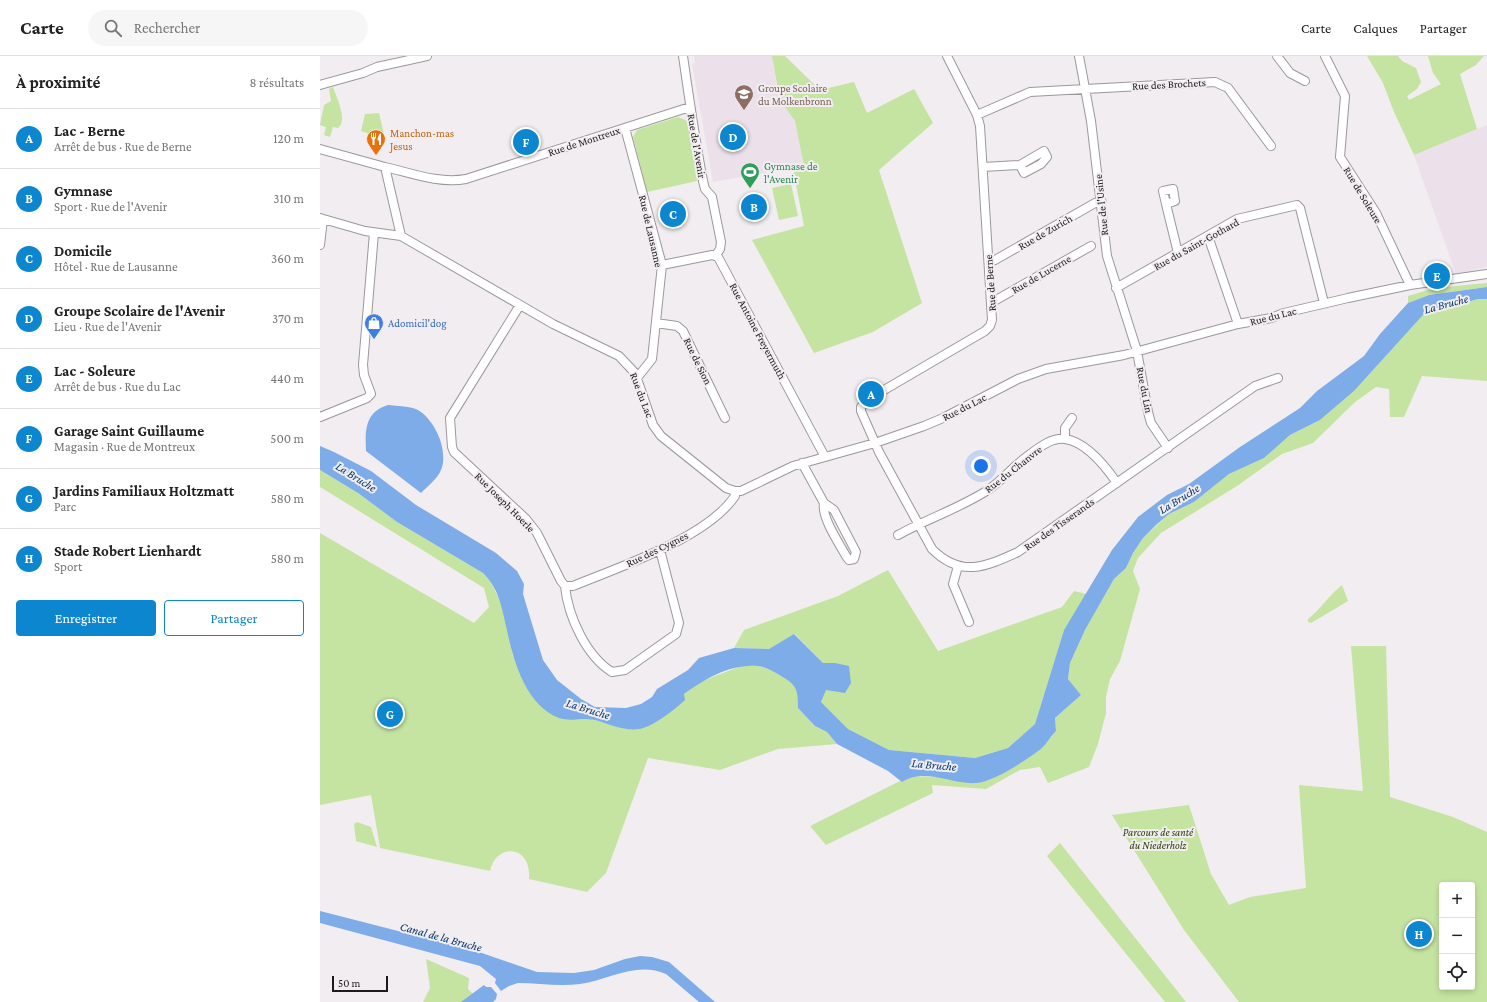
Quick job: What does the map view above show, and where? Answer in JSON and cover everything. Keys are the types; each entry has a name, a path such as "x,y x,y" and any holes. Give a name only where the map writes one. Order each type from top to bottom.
{"street":[{"path":"320,85 364,73 378,67 427,56"},
{"name":"Rue de l'Avenir","path":"683,56 702,181 705,190 712,197 721,242 720,249 716,255"},
{"name":"Rue de Berne","path":"875,443 862,414 861,407 863,404 985,331 990,326 992,320 983,167 977,115 946,56"},
{"name":"Rue de l'Usine","path":"1079,56 1091,121 1102,202 1106,256 1137,351"},
{"path":"1277,56 1290,73 1305,81"},
{"name":"Rue de Soleure","path":"1325,56 1345,96 1340,157 1376,213 1410,285"},
{"name":"Rue des Brochets","path":"977,115 1030,92 1215,82 1228,88 1271,146"},
{"name":"Rue de Montreux","path":"320,150 434,179 460,180 690,107"},
{"name":"Rue de Lausanne","path":"625,128 662,266 652,359 637,378"},
{"path":"983,167 1020,165"},
{"path":"320,245 322,219 374,233 401,236 385,167"},
{"name":"Rue de Zurich","path":"989,262 1095,203 1102,202"},
{"path":"1166,204 1178,253"},
{"name":"Rue du Saint-Gothard","path":"1116,288 1237,219 1297,205 1300,208 1324,303"},
{"path":"320,416 370,397 371,392 364,375 363,365 374,233"},
{"name":"Rue du Lac","path":"401,236 553,324 613,352 632,368 654,425 661,436 726,488 735,491 746,489 782,470 875,443 937,420 1012,382 1032,374 1068,364 1137,351 1238,324 1271,318 1284,313 1324,303 1410,285 1487,274"},
{"path":"1208,236 1238,324"},
{"name":"Rue de Lucerne","path":"991,301 996,300 1090,246"},
{"path":"662,266 716,255"},
{"name":"Rue Antoine Freyermuth","path":"716,255 825,457"},
{"name":"Rue Joseph Hoerle","path":"520,305 450,418 452,447 454,452 526,519 537,533 560,581 565,586"},
{"name":"Rue de Sion","path":"656,323 677,326 683,331 725,418"},
{"name":"Rue du Lin","path":"1137,351 1148,412 1152,423 1168,448"},
{"name":"Rue des Tisserands","path":"875,443 932,549 943,560 958,566 974,567 987,565 1018,552 1255,386 1278,378"},
{"path":"1072,418 1065,428 1065,439 1075,442 1096,457 1107,468 1117,483"},
{"name":"Rue du Chanvre","path":"898,536 918,524 961,505 988,489 1042,445 1054,440 1065,439"},
{"path":"802,463 824,503 832,507 834,510 856,552 854,559 849,560 846,556 826,517 823,508 824,503"},
{"name":"Rue des Cygnes","path":"565,586 573,586 660,550 687,536 723,510 735,496 735,491"},
{"path":"565,586 566,598 582,640 601,666 612,672 625,670 676,634 679,623 660,550"},
{"path":"958,566 953,584 969,622"}],"shaded area":[{"name":"Groupe Scolaire du Molkenbronn","path":"694,56 772,56 780,100 795,121 804,166 713,182 692,64 695,63"},
{"path":"1487,125 1487,267 1456,274 1414,155"}],"green space":[{"path":"772,56 785,56 820,90 854,82 867,113 914,89 933,123 879,170 922,303 873,332 814,353 752,240 804,226 793,169 804,166 795,121 780,100"},
{"path":"1367,56 1398,56 1402,61 1416,68 1421,82 1417,89 1407,96 1409,100 1441,84 1433,73 1428,56 1484,56 1476,65 1460,74 1477,129 1414,155 1394,112 1383,83"},
{"path":"333,87 341,109 342,120 338,128 333,127 330,137 324,135 326,127 320,125 324,105 331,101 329,89"},
{"path":"379,113 384,134 376,136 361,131 365,114"},
{"path":"678,117 688,121 697,181 647,192 633,137 637,130"},
{"path":"791,184 798,216 779,220 772,188"},
{"path":"1487,283 1487,287 1429,295 1408,303 1408,296 1435,288"},
{"path":"1478,299 1487,299 1487,381 1422,376 1404,417 1390,417 1389,389 1376,387 1355,402 1313,443 1282,454 1237,486 1161,533 1138,558 1133,571 1140,589 1120,661 1110,679 1106,697 1106,713 1098,744 1089,767 1048,783 1040,767 1020,770 986,789 932,785 933,793 826,845 810,826 910,776 939,777 977,783 988,780 1016,765 1043,747 1056,731 1055,718 1081,695 1068,679 1070,663 1085,630 1114,579 1126,568 1133,553 1143,538 1169,514 1194,502 1229,474 1264,458 1290,435 1320,420 1354,391 1423,315"},
{"path":"320,470 358,493 397,522 483,573 490,580 503,608 513,656 578,720 591,719 621,728 684,694 702,681 741,666 759,666 773,671 793,683 798,694 798,708 815,726 827,732 837,744 778,749 720,770 648,758 606,873 587,892 529,879 525,859 520,854 513,851 499,855 490,871 380,848 371,795 320,805 320,533 474,623 489,607 484,588 320,487"},
{"path":"888,570 938,651 1062,607 1074,591 1087,594 1064,630 1035,724 1008,748 975,758 889,750 848,729 821,702 835,663 823,663 795,634 769,649 734,648 744,630 838,596"},
{"path":"1342,585 1348,601 1311,623 1308,622 1308,619"},
{"name":"Parcours de santé du Niederholz","path":"1351,646 1386,646 1390,797 1453,817 1487,832 1487,1002 1239,1002 1184,930 1112,815 1189,805 1211,874 1229,905 1250,897 1306,888 1299,785 1363,791"},
{"path":"357,822 371,827 377,847 356,841 354,824"},
{"path":"1060,843 1186,1002 1165,1002 1047,856"},
{"path":"426,959 469,978 468,989 482,1002 423,1002 430,988"}],"water":[{"name":"La Bruche","path":"1487,287 1487,299 1478,299 1423,315 1354,391 1320,420 1290,435 1264,458 1229,474 1194,502 1169,514 1156,525 1143,538 1133,553 1126,568 1114,579 1085,630 1070,663 1068,679 1081,695 1055,718 1056,731 1042,748 1002,774 977,783 958,782 929,776 911,778 902,782 888,771 837,744 827,732 815,726 798,708 797,692 790,682 764,667 758,666 738,667 709,678 684,694 685,700 669,713 657,722 645,728 629,729 588,719 568,720 559,718 548,712 538,703 523,681 513,655 499,599 493,585 483,573 397,522 358,493 320,470 320,446 371,471 416,505 496,553 517,571 524,584 523,594 543,660 557,680 581,699 595,707 626,708 641,704 652,697 657,689 688,670 699,658 734,648 769,649 794,634 823,663 835,663 849,666 851,683 845,693 826,690 821,702 848,729 889,750 975,758 1008,748 1035,724 1064,630 1112,550 1138,517 1167,495 1189,484 1240,447 1300,408 1317,391 1364,356 1380,334 1408,303 1429,295"},
{"path":"388,405 408,407 418,410 435,428 442,445 443,462 440,473 421,493 366,451 366,429 368,423 375,412"},
{"path":"320,911 476,951 537,972 574,973 594,970 625,959 640,956 652,957 669,962 715,1002 699,1002 666,974 644,970 634,970 591,982 572,985 518,983 501,991 495,983 496,979 480,966 320,923"},
{"path":"484,985 486,987 491,987 497,994 496,999 493,1002 461,1002"}],"place":[{"name":"Groupe Scolaire du Molkenbronn","path":"744,111"},
{"name":"Groupe Scolaire de l'Avenir","path":"733,137"},
{"name":"Garage Saint Guillaume","path":"526,142"},
{"name":"Manchon-mas Jesus","path":"376,156"},
{"name":"Gymnase de l'Avenir","path":"750,189"},
{"name":"Gymnase","path":"754,207"},
{"name":"Domicile","path":"673,214"},
{"name":"Lac - Soleure","path":"1437,276"},
{"name":"Adomicil'dog","path":"374,340"},
{"name":"Lac - Berne","path":"871,394"},
{"name":"Jardins Familiaux Holtzmatt","path":"390,714"},
{"name":"Stade Robert Lienhardt","path":"1419,934"}],"water label":[{"name":"Canal de la Bruche","path":"441,937"}]}
